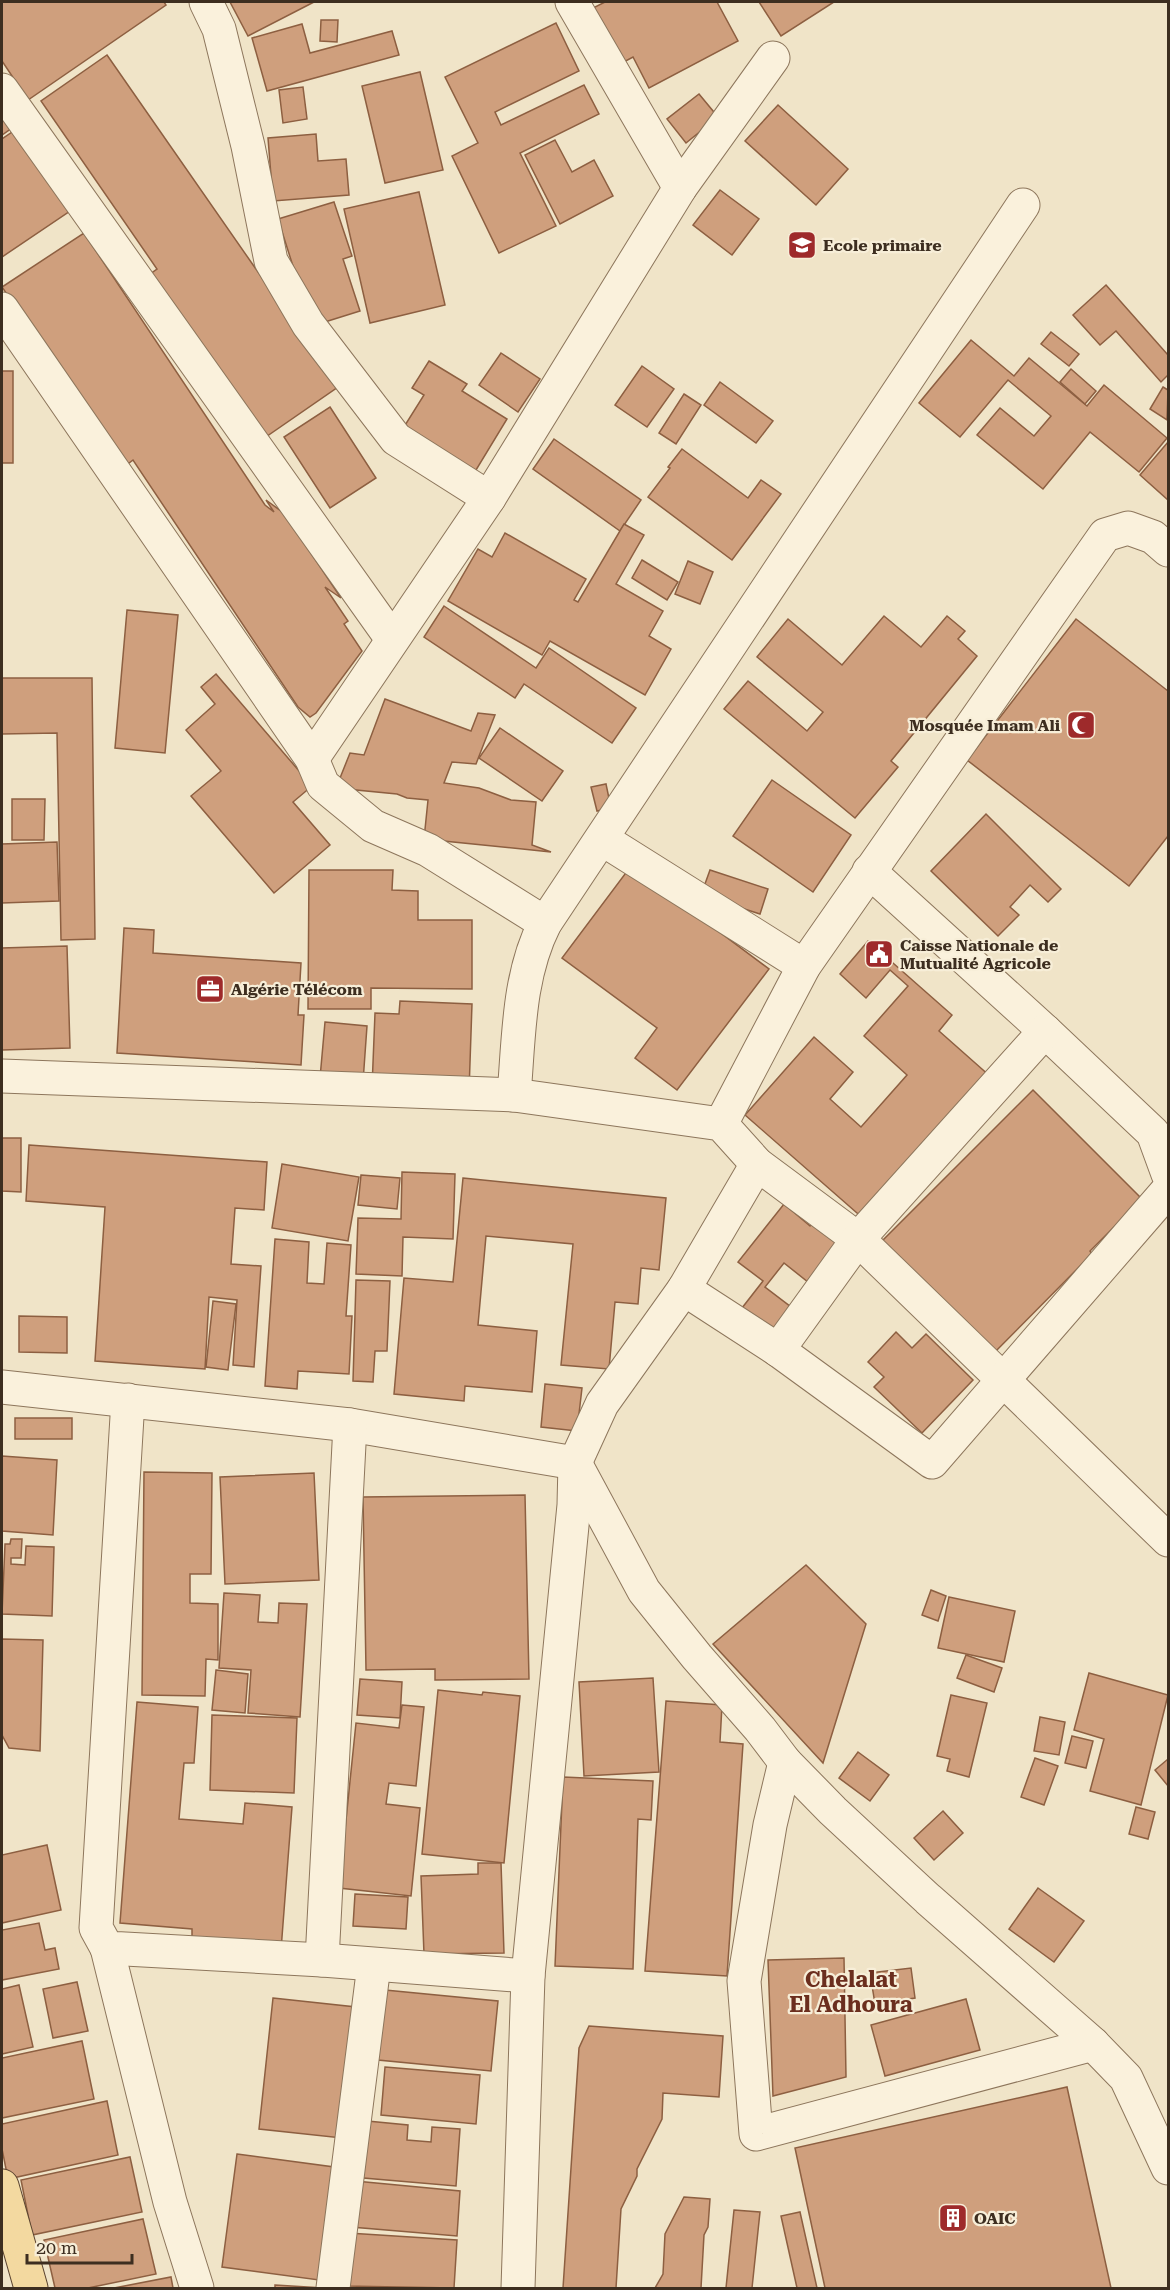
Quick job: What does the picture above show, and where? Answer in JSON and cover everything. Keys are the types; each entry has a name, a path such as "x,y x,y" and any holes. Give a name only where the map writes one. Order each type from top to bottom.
{"main road":[{"path":"2,2186 31,2289"}],"street":[{"path":"206,2 219,29 248,146 271,261 276,270 308,324 396,439 489,498"},
{"path":"572,2 680,188"},
{"path":"312,759 489,498 680,188 773,58"},
{"path":"2,90 392,639"},
{"path":"514,1095 523,988 538,937 545,922 1023,206"},
{"path":"2,309 312,759 323,785 373,826 428,850 545,922"},
{"path":"721,1124 804,966 1105,535 1128,528 1153,537 1168,550"},
{"path":"602,839 804,966"},
{"path":"868,872 1045,1031 1161,1124 1168,1174"},
{"path":"778,1350 858,1239 1045,1031"},
{"path":"2,1076 514,1095 721,1124 757,1164 858,1239 1168,1540"},
{"path":"519,2289 528,1976 574,1505 575,1463 602,1404 684,1289 757,1164"},
{"path":"684,1289 778,1350 932,1462 1168,1190"},
{"path":"2,1387 350,1425 575,1463"},
{"path":"128,1400 96,1928 107,1948 170,2202 197,2289"},
{"path":"322,1960 350,1425"},
{"path":"575,1463 644,1591 785,1762 833,1812 1093,2044 1126,2078 1166,2157"},
{"path":"785,1762 770,1825 744,1981 756,2134 1093,2044"},
{"path":"107,1948 322,1960 528,1976"},
{"path":"333,2289 374,1965"}],"building":[{"path":"2,2 164,2 166,5 28,100 2,61"},
{"path":"230,2 314,2 248,36"},
{"path":"605,2 717,2 738,41 649,88 633,57 622,63 593,8"},
{"path":"759,2 834,2 781,36"},
{"path":"321,20 338,20 337,42 320,41"},
{"path":"556,23 579,71 495,112 501,125 584,85 599,114 520,153 556,226 499,253 452,156 478,143 445,77"},
{"path":"302,24 310,53 392,31 399,55 267,91 252,38"},
{"path":"107,55 338,387 260,441 146,277 157,269 41,101"},
{"path":"420,72 443,170 385,183 362,86"},
{"path":"303,87 307,119 283,123 279,90"},
{"path":"699,94 718,117 686,143 667,119"},
{"path":"778,105 848,169 816,205 745,141"},
{"path":"2,112 12,128 2,135"},
{"path":"18,128 73,209 2,257 2,139"},
{"path":"316,134 318,161 346,159 349,195 273,201 268,138"},
{"path":"555,140 572,172 594,160 613,196 560,224 525,155"},
{"path":"720,190 759,219 732,255 693,225"},
{"path":"419,192 445,305 370,323 344,209"},
{"path":"334,202 352,256 343,259 360,311 312,326 278,219"},
{"path":"84,233 265,505 274,512 266,500 285,514 341,598 325,587 348,621 344,624 362,651 316,713 310,717 298,707 133,460 124,467 2,287"},
{"path":"1106,285 1168,355 1168,375 1161,382 1116,331 1100,345 1073,315"},
{"path":"1051,332 1079,354 1069,366 1041,344"},
{"path":"971,340 1014,376 1029,358 1087,406 1104,385 1167,438 1139,472 1090,432 1043,489 977,435 1000,408 1034,436 1051,416 1008,380 960,437 919,403"},
{"path":"501,353 540,379 518,412 479,385"},
{"path":"429,361 467,384 462,391 507,419 473,475 402,430 424,395 412,388"},
{"path":"642,366 674,389 647,427 615,405"},
{"path":"1071,369 1096,391 1085,404 1060,382"},
{"path":"2,371 13,371 13,463 2,463"},
{"path":"720,382 773,421 756,443 704,405"},
{"path":"1163,387 1168,390 1167,420 1150,409"},
{"path":"684,394 701,405 676,444 659,433"},
{"path":"330,407 376,478 330,508 284,437"},
{"path":"554,439 641,500 620,531 533,469"},
{"path":"1168,442 1168,500 1140,475"},
{"path":"682,449 748,498 761,480 781,494 732,560 648,497"},
{"path":"624,524 644,535 616,584 663,611 649,636 671,649 645,695 550,641 542,655 448,601 478,549 492,557 505,533 586,579 574,600 578,602"},
{"path":"642,560 678,582 667,600 632,578"},
{"path":"688,561 713,572 700,604 675,594"},
{"path":"444,606 536,668 549,648 636,708 612,743 524,684 515,698 424,637"},
{"path":"127,610 178,615 165,753 115,748"},
{"path":"884,616 921,647 947,616 965,631 958,639 977,656 891,761 898,767 855,818 724,709 748,681 807,731 823,712 757,657 788,619 842,665"},
{"name":"Mosquée Imam Ali","path":"1076,619 1168,691 1168,836 1129,886 967,760"},
{"path":"216,674 312,786 293,802 330,845 274,893 191,796 221,771 186,730 215,704 201,687"},
{"path":"2,678 92,678 95,939 61,940 57,733 2,734"},
{"path":"385,699 471,731 478,713 495,715 476,764 452,762 444,783 479,788 511,800 536,802 532,845 551,852 424,839 428,800 407,798 397,794 336,788 350,753 364,755"},
{"path":"500,728 563,771 542,801 479,758"},
{"path":"772,780 851,835 813,892 733,836"},
{"path":"606,784 611,808 597,811 591,787"},
{"path":"12,799 45,799 44,840 12,840"},
{"path":"986,814 1061,889 1048,902 1030,885 1010,907 1019,915 998,936 931,871"},
{"path":"57,842 59,901 2,903 2,844"},
{"path":"631,866 769,969 677,1090 635,1058 657,1028 562,958"},
{"path":"309,870 393,870 392,890 418,891 418,920 472,920 472,989 371,988 371,1009 308,1009"},
{"path":"710,870 768,889 760,914 701,895"},
{"name":"Algérie Télécom","path":"124,928 154,930 153,953 301,963 298,1015 304,1015 301,1065 117,1053"},
{"path":"868,941 952,1015 939,1031 991,1077 865,1220 745,1115 814,1037 853,1072 830,1099 861,1127 907,1075 864,1036 908,986 890,970 866,998 840,974"},
{"path":"67,946 70,1048 2,1050 2,948"},
{"path":"400,1001 472,1004 469,1092 372,1088 375,1013 399,1014"},
{"path":"325,1022 367,1026 363,1082 320,1078"},
{"path":"1033,1090 1142,1199 1090,1251 1092,1254 993,1354 881,1242"},
{"path":"2,1138 21,1138 21,1192 2,1191"},
{"path":"29,1145 267,1162 264,1210 235,1208 231,1264 261,1266 254,1367 233,1365 237,1300 209,1297 205,1369 95,1361 105,1207 26,1201"},
{"path":"282,1164 359,1177 348,1241 272,1228"},
{"path":"402,1172 455,1174 453,1239 403,1237 402,1276 356,1274 358,1218 401,1219"},
{"path":"361,1175 400,1178 397,1209 358,1205"},
{"path":"463,1178 666,1198 659,1270 641,1268 638,1304 615,1302 609,1369 561,1365 573,1244 486,1236 478,1325 537,1331 532,1392 465,1386 464,1401 394,1394 404,1278 453,1282"},
{"path":"784,1204 810,1226 813,1222 845,1247 813,1286 784,1263 765,1287 791,1307 771,1332 742,1308 763,1281 738,1262"},
{"path":"275,1239 309,1242 307,1283 324,1284 327,1243 351,1245 346,1316 352,1316 349,1374 298,1371 297,1389 265,1386"},
{"path":"356,1280 390,1281 387,1351 375,1351 373,1382 353,1381"},
{"path":"213,1301 236,1304 228,1370 206,1367"},
{"path":"19,1316 67,1317 67,1353 19,1352"},
{"path":"896,1332 912,1348 926,1334 973,1380 922,1433 874,1387 884,1377 868,1362"},
{"path":"545,1384 582,1388 577,1431 541,1427"},
{"path":"15,1418 72,1418 72,1439 15,1439"},
{"path":"2,1456 57,1460 53,1535 2,1531"},
{"path":"144,1472 212,1473 211,1574 190,1574 190,1603 218,1604 218,1660 206,1659 205,1696 142,1695"},
{"path":"314,1473 319,1580 225,1584 220,1477"},
{"path":"525,1495 529,1679 435,1680 435,1669 366,1670 363,1497"},
{"path":"11,1539 22,1539 21,1558 11,1558 11,1564 25,1565 26,1546 54,1547 52,1616 2,1614 5,1544 10,1544"},
{"path":"806,1565 866,1624 823,1763 713,1644"},
{"path":"931,1590 946,1596 938,1621 922,1615"},
{"path":"224,1593 260,1595 258,1622 278,1623 279,1603 307,1604 300,1717 248,1713 251,1670 219,1668"},
{"path":"949,1597 1015,1611 1004,1662 938,1648"},
{"path":"2,1639 43,1640 40,1751 9,1748 2,1735"},
{"path":"966,1655 1002,1668 994,1692 957,1678"},
{"path":"216,1670 248,1674 245,1713 212,1710"},
{"path":"1089,1673 1168,1695 1141,1805 1090,1791 1104,1739 1074,1730"},
{"path":"653,1678 659,1772 584,1776 579,1682"},
{"path":"360,1679 402,1682 400,1718 357,1715"},
{"path":"438,1690 520,1696 504,1863 422,1854"},
{"path":"951,1695 987,1703 969,1777 947,1771 950,1759 937,1756"},
{"path":"666,1701 722,1705 720,1742 743,1744 727,1976 645,1971"},
{"path":"137,1702 198,1707 194,1763 184,1763 179,1819 243,1824 245,1803 292,1807 281,1950 192,1942 192,1929 120,1923"},
{"path":"402,1705 424,1707 416,1786 389,1783 386,1804 420,1808 411,1896 339,1888 356,1723 399,1728"},
{"path":"212,1715 297,1718 294,1793 210,1790"},
{"path":"1040,1717 1065,1722 1059,1755 1034,1751"},
{"path":"1072,1736 1093,1741 1086,1768 1065,1763"},
{"path":"858,1752 889,1775 870,1801 839,1778"},
{"path":"1035,1758 1058,1766 1044,1805 1021,1797"},
{"path":"1168,1759 1168,1786 1155,1770"},
{"path":"563,1777 653,1781 651,1820 638,1819 633,1969 555,1966"},
{"path":"1136,1807 1155,1812 1148,1839 1129,1834"},
{"path":"943,1811 963,1833 934,1860 914,1838"},
{"path":"47,1845 61,1910 2,1923 2,1855"},
{"path":"478,1863 501,1863 504,1953 424,1954 421,1876 478,1874"},
{"path":"1038,1888 1084,1921 1054,1962 1009,1929"},
{"path":"355,1894 408,1897 406,1929 353,1926"},
{"path":"39,1923 45,1950 55,1948 59,1969 2,1980 2,1930"},
{"path":"844,1958 846,2077 773,2096 768,1960"},
{"path":"911,1968 915,1998 875,2004 870,1973"},
{"path":"77,1982 88,2031 53,2038 43,1989"},
{"path":"19,1985 33,2047 2,2054 2,1989"},
{"path":"385,1990 498,2001 491,2071 378,2060"},
{"path":"273,1998 356,2007 342,2138 259,2129"},
{"path":"966,1999 980,2050 885,2076 871,2025"},
{"path":"589,2026 723,2036 719,2097 663,2093 662,2119 637,2169 637,2176 621,2209 616,2288 563,2288 579,2048"},
{"path":"82,2041 94,2099 2,2118 2,2058"},
{"path":"385,2067 480,2075 476,2124 381,2115"},
{"name":"OAIC","path":"1067,2087 1111,2288 825,2288 795,2148"},
{"path":"107,2101 118,2155 8,2179 2,2149 2,2124"},
{"path":"357,2120 408,2125 407,2140 431,2142 432,2127 460,2129 456,2186 352,2177"},
{"path":"237,2154 334,2167 319,2280 222,2267"},
{"path":"130,2157 142,2212 32,2235 21,2180"},
{"path":"355,2181 460,2191 457,2236 351,2227"},
{"path":"684,2197 710,2199 708,2227 704,2235 701,2288 655,2288 663,2274 665,2234"},
{"path":"734,2210 760,2212 752,2288 726,2288"},
{"path":"800,2212 817,2288 797,2288 781,2216"},
{"path":"143,2219 156,2274 88,2288 55,2288 44,2240"},
{"path":"348,2233 457,2240 454,2288 345,2286"},
{"path":"171,2277 173,2288 114,2288"},
{"path":"275,2285 324,2288 275,2288"}],"place":[{"name":"Ecole primaire","path":"802,245"},
{"name":"Mosquée Imam Ali","path":"1081,725"},
{"name":"Caisse Nationale de Mutualité Agricole","path":"879,954"},
{"name":"Algérie Télécom","path":"210,989"},
{"name":"OAIC","path":"953,2218"}],"district":[{"name":"Chelalat El Adhoura","path":"851,1992"}]}
